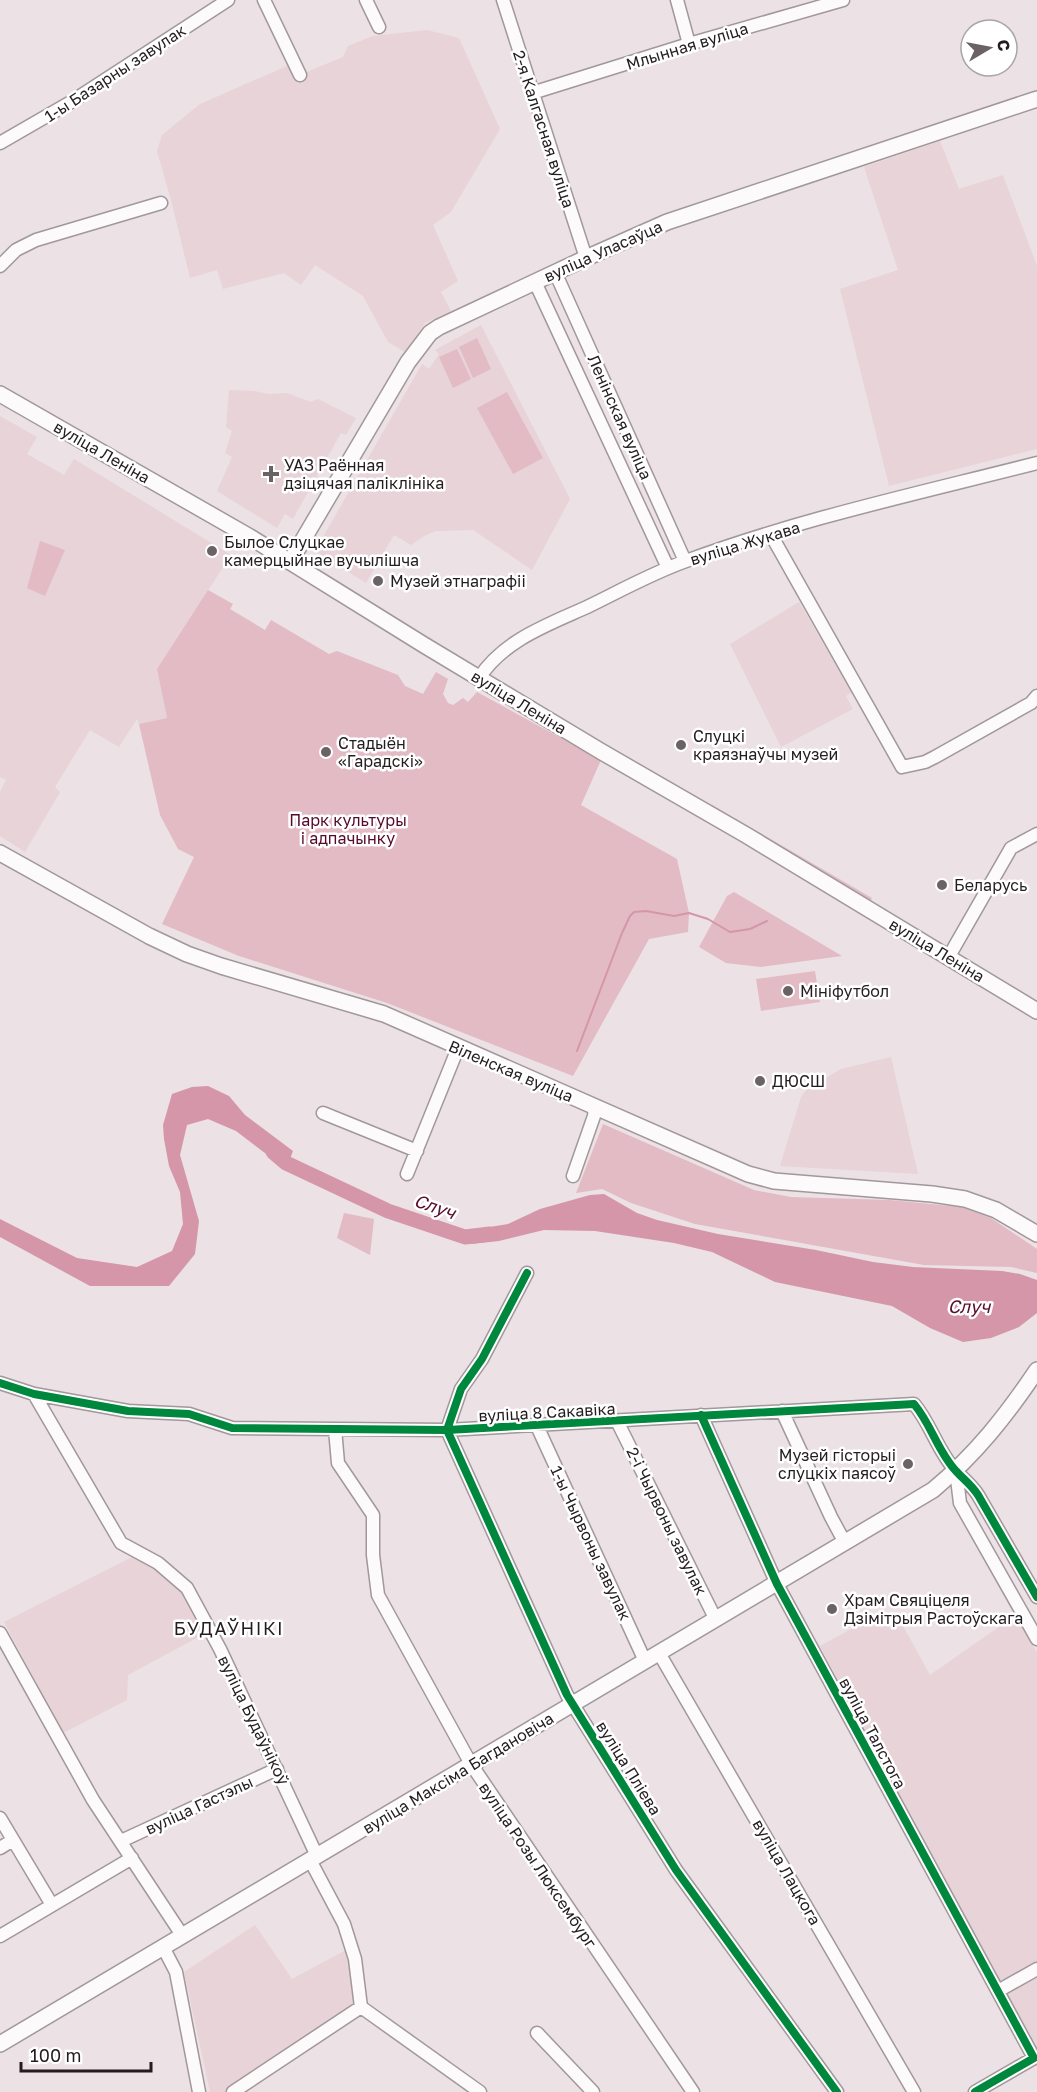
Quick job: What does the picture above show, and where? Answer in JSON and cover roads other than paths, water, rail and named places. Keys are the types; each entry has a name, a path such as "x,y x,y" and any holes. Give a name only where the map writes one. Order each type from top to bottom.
{"main road":[{"name":"вуліца Уласаўца","path":"290,562 408,362 430,333 448,321 667,222 1037,99"},
{"name":"вуліца Леніна","path":"0,394 290,562 602,752 746,835 1037,1011"},
{"name":"Віленская вуліца","path":"0,853 90,901 149,936 187,954 384,1014 760,1179 965,1199 996,1210 1037,1234"},
{"name":"вуліца Максіма Багдановіча","path":"0,2044 933,1490 956,1471 992,1432 1037,1370"}],"street":[{"name":"1-ы Базарны завулак","path":"0,143 71,102 228,0"},
{"path":"264,0 300,75"},
{"path":"366,0 379,27"},
{"name":"2-я Калгасная вуліца","path":"503,0 586,258"},
{"path":"677,0 689,44"},
{"name":"Млынная вуліца","path":"532,93 689,44 843,0"},
{"path":"0,266 16,250 36,240 161,203"},
{"name":"Ленінская вуліца","path":"555,272 685,561"},
{"name":"Ленінская вуліца","path":"535,282 668,568"},
{"name":"вуліца Жукава","path":"479,678 487,666 499,655 528,634 685,561 770,533 1037,463"},
{"path":"770,533 902,767 925,762 935,757 1031,704 1037,696"},
{"path":"948,958 1011,848 1037,834"},
{"path":"407,1174 458,1048"},
{"path":"573,1176 595,1107"},
{"path":"323,1113 417,1151"},
{"path":"447,1430 461,1389 482,1359 527,1273"},
{"name":"вуліца 8 Сакавіка","path":"0,1383 34,1394 128,1411 189,1414 232,1428 447,1430 914,1404 956,1471"},
{"name":"вуліца Будаўнікоў","path":"34,1394 121,1543 158,1563 187,1588 220,1649 277,1769 344,1924 355,1959 361,2007"},
{"path":"782,1411 845,1543"},
{"name":"вуліца Талстога","path":"701,1415 777,1584 1034,2058 975,2092"},
{"name":"2-і Чырвоны завулак","path":"617,1421 716,1620"},
{"name":"1-ы Чырвоны завулак","path":"537,1426 645,1661"},
{"name":"вуліца Розы Люксембург","path":"335,1429 338,1463 373,1515 378,1595 471,1764 693,2092"},
{"name":"вуліца Пліева","path":"447,1430 567,1695 676,1870 837,2092"},
{"path":"956,1471 969,1481 978,1495 1037,1597"},
{"path":"956,1471 960,1503 1037,1639"},
{"path":"0,1633 93,1800 182,1935"},
{"name":"вуліца Лацкога","path":"659,1653 914,2092"},
{"name":"вуліца Гастэлы","path":"121,1841 277,1769"},
{"path":"0,1818 52,1905"},
{"path":"0,1848 13,1840"},
{"path":"0,1936 132,1858"},
{"path":"163,1947 176,1972 199,2092"},
{"path":"998,1991 1037,1969"},
{"path":"233,2092 361,2007 480,2092"},
{"path":"537,2033 593,2092"}],"water":[{"path":"208,1086 229,1096 245,1115 293,1151 286,1169 236,1131 208,1119 187,1125 180,1155 199,1221 195,1254 169,1286 90,1286 0,1237 0,1219 77,1258 137,1267 172,1251 183,1224 180,1192 169,1166 163,1125 172,1094 192,1087"},
{"name":"Случ","path":"604,1194 637,1213 718,1234 873,1262 1020,1274 1037,1280 1037,1313 1019,1327 991,1338 963,1342 930,1328 892,1306 775,1282 712,1252 674,1243 595,1231 544,1230 499,1241 471,1244 472,1230 508,1224 540,1209 590,1195"}],"waterway":[{"path":"577,1051 622,933 634,912 646,911 674,916 689,913 708,919 730,932 750,929 767,921"},
{"name":"Случ","path":"273,1152 286,1163 388,1211 465,1237 490,1234"}],"place":[{"name":"УАЗ Раённая дзіцячая паліклініка","path":"271,474"},
{"name":"Былое Слуцкае камерцыйнае вучылішча","path":"212,551"},
{"name":"Музей этнаграфіі","path":"378,581"},
{"name":"Слуцкі краязнаўчы музей","path":"681,745"},
{"name":"Стадыён «Гарадскі»","path":"326,752"},
{"name":"Беларусь","path":"942,885"},
{"name":"Мініфутбол","path":"788,991"},
{"name":"ДЮСШ","path":"760,1081"},
{"name":"Музей гісторыі слуцкіх паясоў","path":"908,1464"},
{"name":"Храм Свяціцеля Дзімітрыя Растоўскага","path":"832,1609"}],"district":[{"name":"БУДАЎНІКІ","path":"229,1628"}],"park label":[{"name":"Парк культуры і адпачынку","path":"348,829"}]}
